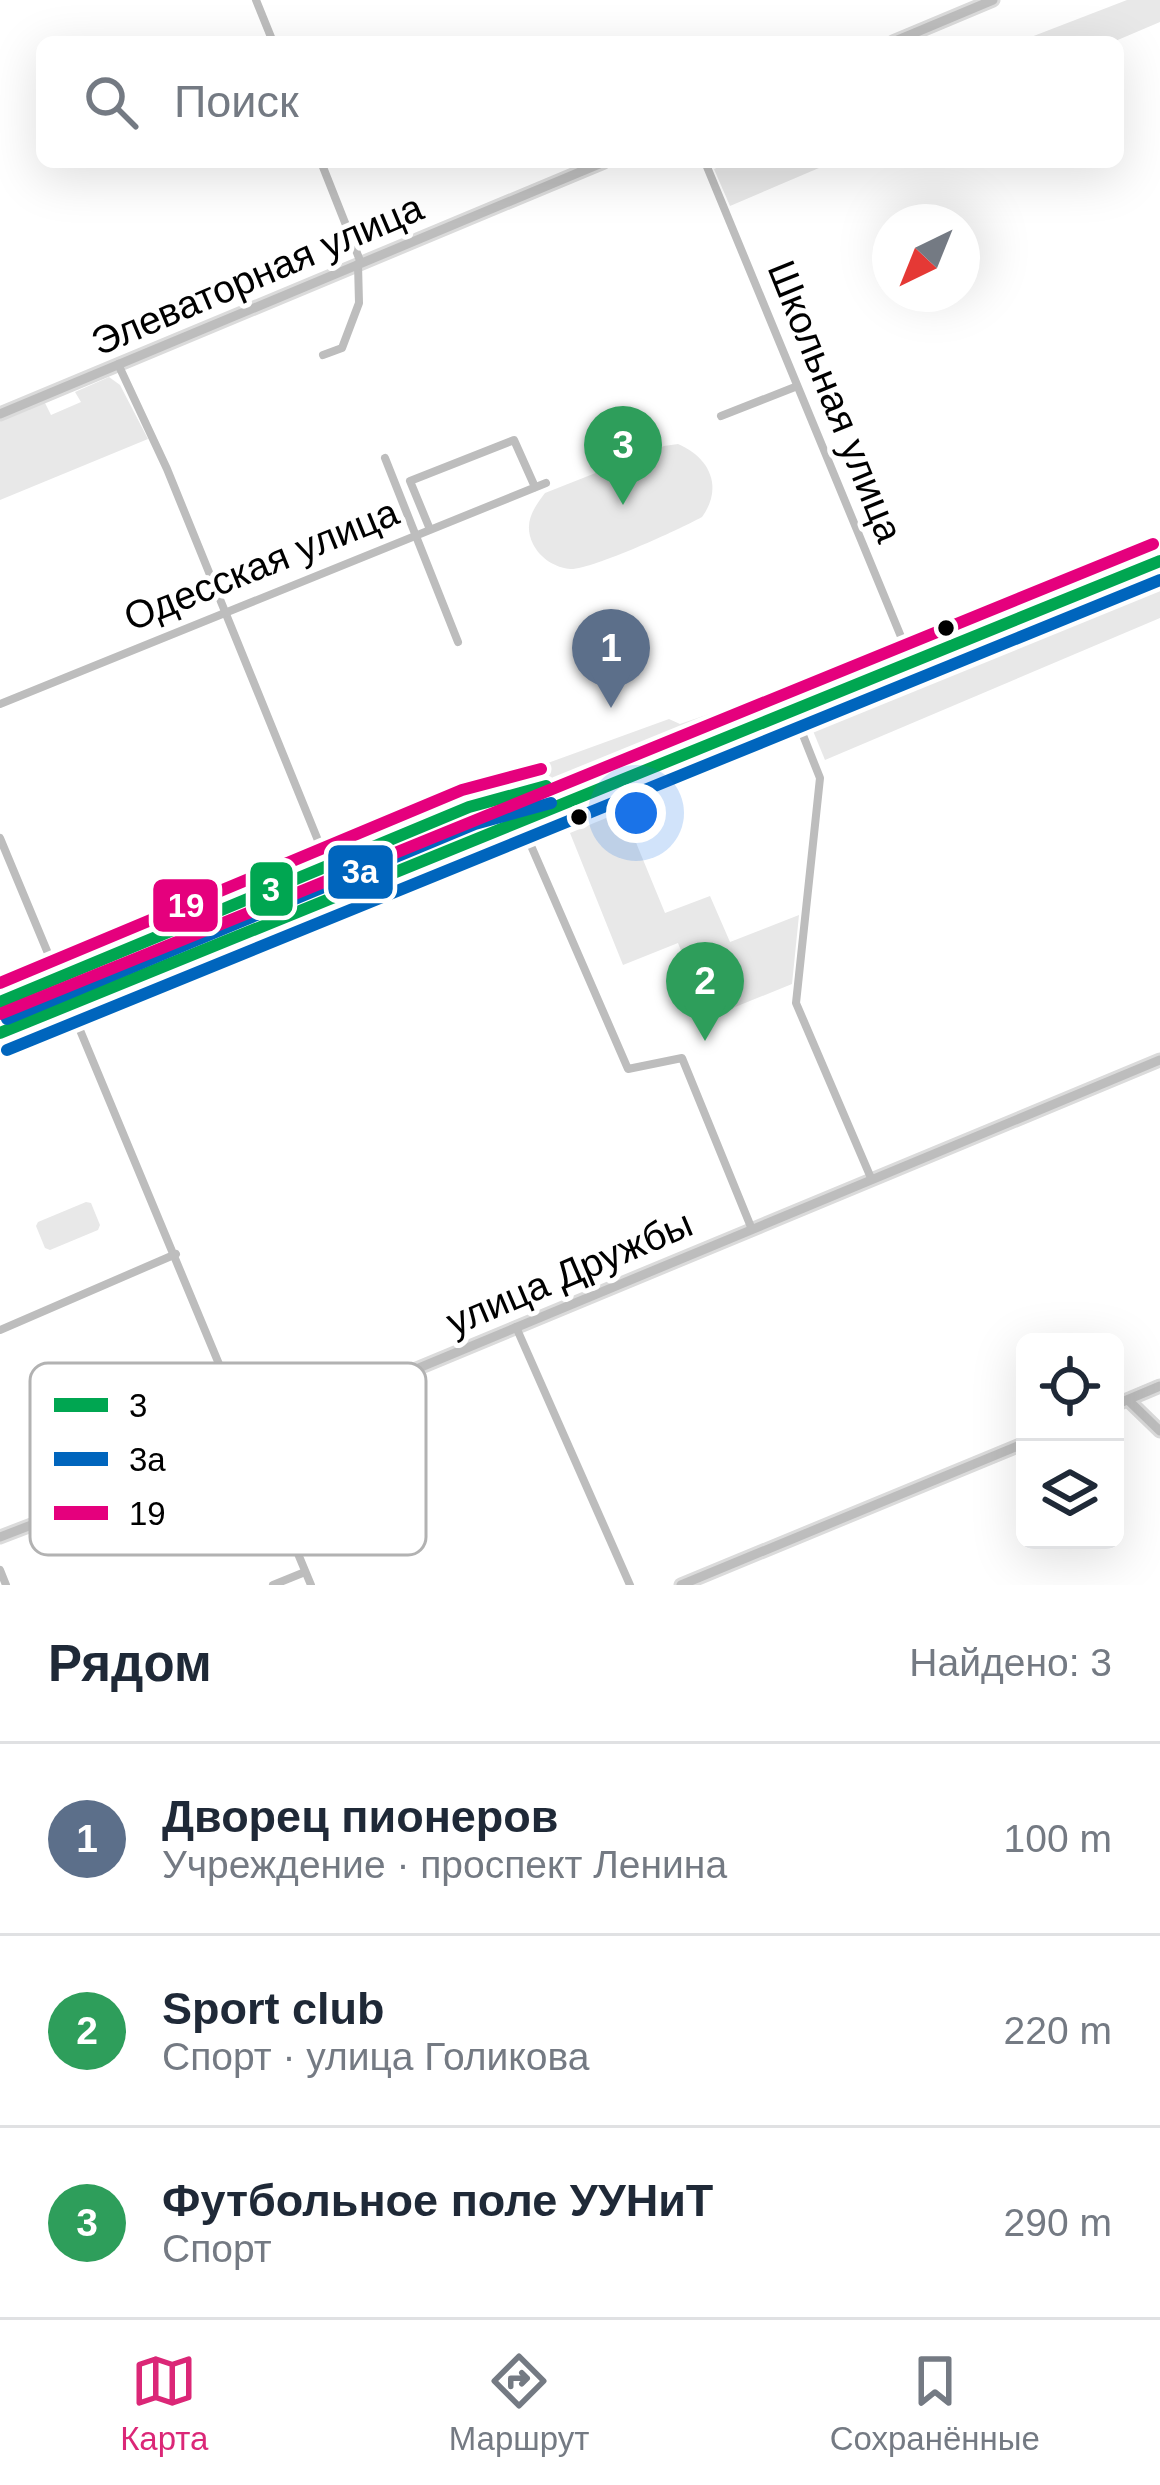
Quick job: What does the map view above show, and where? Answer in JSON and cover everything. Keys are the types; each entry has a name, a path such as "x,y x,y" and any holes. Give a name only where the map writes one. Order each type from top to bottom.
{"main road":[{"path":"906,36 993,0"},
{"name":"Элеваторная улица","path":"0,414 590,168"},
{"path":"0,1034 1160,556"},
{"path":"0,1002 469,807 633,765 792,708"},
{"name":"улица Дружбы","path":"426,1364 1160,1060"},
{"path":"1124,1402 1160,1386"},
{"path":"1128,1400 1160,1431"},
{"path":"681,1585 1016,1447"},
{"name":"улица Дружбы","path":"0,1537 30,1525"}],"street":[{"path":"256,0 271,36"},
{"path":"323,168 360,263 359,303 342,348 323,355"},
{"name":"Школьная улица","path":"707,168 910,658"},
{"path":"118,364 167,469 328,866"},
{"path":"721,416 795,387"},
{"path":"429,527 410,481 514,440 535,487"},
{"path":"386,458 458,642"},
{"name":"Одесская улица","path":"0,704 546,483"},
{"path":"792,708 820,778 796,1004 871,1178"},
{"path":"509,795 628,1069 682,1058 751,1227"},
{"path":"0,838 219,1363"},
{"path":"0,1330 176,1254"},
{"path":"515,1327 630,1585"},
{"path":"298,1555 311,1585"},
{"path":"0,1570 6,1585"},
{"path":"273,1585 305,1572"}],"shaded area":[{"path":"1127,0 1160,0 1160,22 1124,37 1034,36"},
{"path":"716,168 819,168 730,206"},
{"path":"109,377 120,385 148,439 0,500 0,417 43,399 51,415 81,402 75,392"},
{"path":"678,444 698,457 710,474 712,495 702,517 582,567 559,567 536,549 529,523 545,493"},
{"path":"1160,565 1160,618 825,760 804,709"},
{"path":"747,701 754,715 566,779 494,795 523,772 669,719 680,724"},
{"path":"623,811 665,913 710,896 730,942 799,915 792,984 708,1018 678,943 623,965 570,833"},
{"path":"486,812 490,822 483,830 84,997 77,976"},
{"path":"91,1203 98,1230 45,1248 38,1222"}],"transit line":[{"name":"19","path":"0,1014 1153,544"},
{"name":"3","path":"0,1033 1160,561"},
{"name":"3а","path":"7,1050 1160,580"},
{"name":"19","path":"0,983 462,790 541,769"},
{"name":"3","path":"0,1002 469,807 546,786"},
{"name":"3а","path":"7,1019 475,824 551,803"}],"place":[{"name":"Футбольное поле УУНиТ","path":"623,505"},
{"name":"Дворец пионеров","path":"611,708"},
{"name":"Sport club","path":"705,1041"}]}
